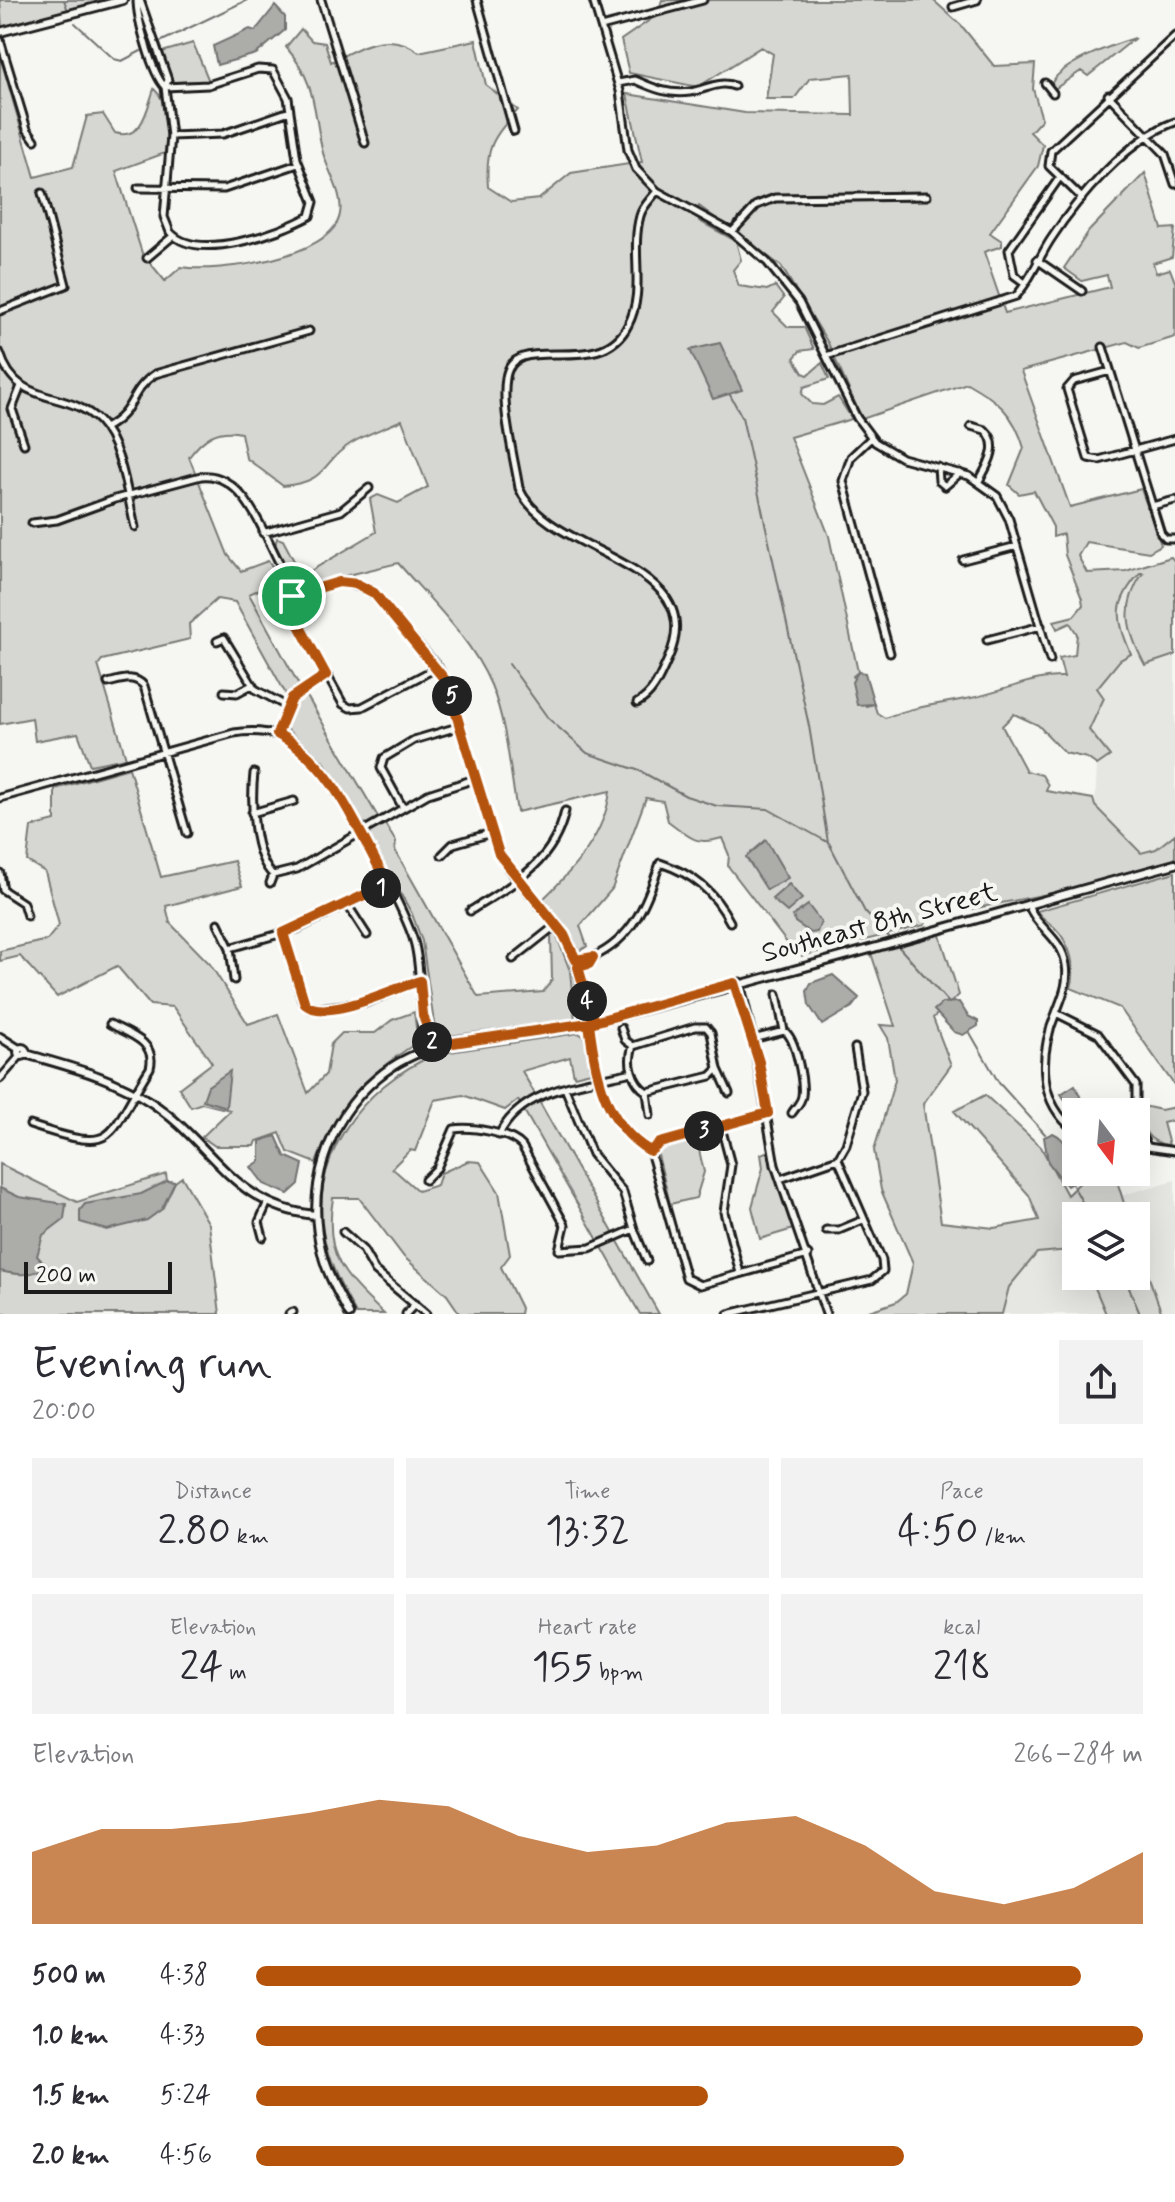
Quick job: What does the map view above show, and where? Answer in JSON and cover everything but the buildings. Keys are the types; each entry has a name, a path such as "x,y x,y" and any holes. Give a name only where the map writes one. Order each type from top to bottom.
{"street":[{"path":"0,32 123,0"},
{"path":"138,0 168,80 165,87 171,136 164,217 173,236 185,244 197,246 244,241 307,218 314,209 298,164 290,111 281,82 267,68 217,83 165,87"},
{"path":"321,0 365,143"},
{"path":"477,0 514,131"},
{"path":"593,0 618,83 632,163 657,191 732,232 767,262 789,288 857,418 871,438 902,458 979,481 1002,503 1050,660"},
{"path":"601,27 703,0"},
{"path":"953,7 977,0"},
{"path":"1082,198 1049,166 1049,158 1108,95 1175,36"},
{"path":"0,40 27,129 35,140"},
{"path":"618,83 635,80 649,89 673,93 694,92 724,83 734,86"},
{"path":"1045,83 1053,93"},
{"path":"1108,95 1165,154 1175,184"},
{"path":"171,136 223,134 290,111"},
{"path":"826,356 1003,303 1016,296 1037,260 1082,198 1149,135 1175,122"},
{"path":"138,188 167,191 237,186 298,164"},
{"path":"1025,283 1014,275 1009,250 1060,177"},
{"path":"637,703 651,692 672,647 675,626 670,602 649,580 547,521 527,504 519,488 505,381 511,363 524,353 577,355 601,347 625,331 637,295 640,215 657,191"},
{"path":"0,311 66,285 42,193"},
{"path":"732,232 757,205 775,198 927,196"},
{"path":"147,258 173,236"},
{"path":"1037,260 1082,291"},
{"path":"105,428 123,419 140,386 159,372 309,331"},
{"path":"1103,347 1152,506 1166,539 1175,539"},
{"path":"0,353 6,369 21,386 85,410 105,428 135,527"},
{"path":"1110,371 1069,386 1067,393 1080,438 1091,459 1175,439"},
{"path":"21,386 12,413 24,444"},
{"path":"971,426 985,430 993,441 992,455 979,481"},
{"path":"871,438 851,457 843,481 890,653"},
{"path":"938,467 939,481 945,486 960,473"},
{"path":"32,523 71,516 127,496 201,476 215,476 237,489 282,568"},
{"path":"263,533 341,511 369,488"},
{"path":"1152,506 1175,500"},
{"path":"963,560 1017,546"},
{"path":"438,667 415,683 354,709 343,704 291,610 295,594 339,582 357,584 378,597 438,667 449,687 491,833 503,859 556,925 577,964 600,1080 615,1121 630,1138 650,1151 686,1278 700,1285 808,1255"},
{"path":"987,640 1041,626"},
{"path":"217,641 224,638 252,685 261,694 286,706"},
{"path":"277,734 286,706 299,691 326,675"},
{"path":"108,683 128,679 141,682 187,833"},
{"path":"224,692 237,693 252,685"},
{"path":"403,808 381,764 386,756 414,740 461,726"},
{"path":"0,798 244,731 277,734 302,748 317,763 411,929 429,1047"},
{"path":"254,773 252,813 266,865 273,875"},
{"path":"273,875 297,869 439,789 475,779"},
{"path":"252,813 294,801"},
{"path":"470,911 519,880 551,850 565,811"},
{"path":"442,855 453,844 491,833"},
{"path":"577,964 589,964 593,957 618,941 635,921 660,863 700,881 719,901 730,922"},
{"name":"Southeast 8th Street","path":"349,1314 327,1270 316,1215 322,1165 350,1107 391,1067 429,1047 589,1023 1175,864"},
{"path":"0,873 1,892 23,903 27,916"},
{"path":"270,883 273,875"},
{"path":"230,948 283,933 388,884"},
{"path":"347,904 367,935"},
{"path":"1028,904 1033,917 1055,938 1066,964 1064,993 1045,1050 1046,1087 1062,1119"},
{"path":"218,923 230,948 234,980"},
{"path":"513,959 556,925"},
{"path":"283,933 307,1007 316,1010 368,1002 402,985 420,981"},
{"path":"737,983 753,1039 780,1179 826,1314"},
{"path":"777,994 784,1031 793,1037 802,1091 801,1100 792,1113"},
{"path":"1056,1013 1098,1034 1136,1085 1136,1098"},
{"path":"30,1125 82,1142 100,1139 115,1129 150,1068 151,1053 143,1042 110,1024"},
{"path":"633,1046 695,1027 706,1027 711,1033 718,1069 729,1093"},
{"path":"621,1028 625,1040 633,1046"},
{"path":"753,1039 784,1031"},
{"path":"0,1037 22,1053 111,1080 134,1092 156,1106 267,1204 293,1213 316,1215"},
{"path":"633,1046 632,1072 639,1086 647,1092 650,1115"},
{"path":"780,1179 838,1159 846,1145 862,1091 855,1048"},
{"path":"0,1079 22,1053"},
{"path":"647,1092 711,1076 718,1069"},
{"path":"499,1135 515,1111 565,1088 632,1072"},
{"path":"565,1088 592,1154 623,1192 647,1261"},
{"path":"650,1151 660,1143 768,1113"},
{"path":"721,1127 731,1165 724,1212 740,1273"},
{"path":"425,1180 437,1168 454,1129 499,1135 514,1139 522,1146 565,1225 559,1250 596,1245 634,1229"},
{"path":"1150,1147 1175,1151"},
{"path":"728,1314 764,1303 820,1295 872,1280 883,1271 882,1260 863,1220 848,1175 838,1159"},
{"path":"263,1237 259,1222 267,1204"},
{"path":"826,1230 839,1230 863,1220"},
{"path":"343,1232 363,1250 375,1271 426,1314"},
{"path":"406,1314 415,1304"}],"shaded area":[{"path":"0,0 109,0 2,28"},
{"path":"662,0 933,0 961,25 994,66 1035,64 1033,89 1042,119 1030,132 1043,145 1038,166 990,233 1002,241 1002,246 984,252 1005,313 1110,287 1107,275 1082,281 1064,268 1089,231 1145,173 1162,229 1175,228 1172,257 1153,263 1156,273 1170,269 1175,282 1175,337 1139,348 1127,342 1021,371 1070,507 1141,489 1161,545 1149,552 1086,542 1078,556 1087,573 1126,571 1171,557 1175,562 1175,655 1145,665 1139,653 1130,630 1129,608 1143,573 1140,573 1125,593 1120,611 1122,630 1131,654 1120,660 1097,688 1104,698 1089,730 1110,756 1097,765 1087,758 1065,753 1038,725 1014,714 1002,726 1026,771 1042,775 1048,785 1046,791 1093,799 1095,806 1141,853 1156,849 1175,834 1175,860 1078,888 972,909 965,899 931,909 925,925 802,956 791,948 728,866 729,855 722,838 705,841 687,836 668,821 663,801 646,798 612,889 580,926 587,946 580,951 543,899 577,863 595,837 610,791 517,812 504,732 483,668 437,606 398,563 298,587 291,576 249,594 299,685 287,696 235,602 217,599 189,624 190,639 102,660 98,665 126,758 90,765 78,733 35,741 32,718 0,724 0,56 35,177 73,167 87,116 103,114 115,133 132,132 142,121 154,89 159,95 167,119 165,153 116,171 142,253 165,281 181,267 245,264 296,252 317,242 333,229 340,214 339,198 324,157 308,84 286,47 301,29 312,41 325,43 331,62 363,46 385,41 408,45 419,52 476,40 486,85 518,110 496,136 488,162 488,187 511,202 539,199 571,173 642,162 627,94 745,113 853,115 852,74 810,78 794,99 766,99 773,54 761,47 698,87 629,73 621,40 657,15","holes":["699,206 781,266 828,343 862,419 967,383 1003,409 1015,425 1024,448 1009,485 1019,494 1034,491 1053,527 1053,537 1063,534 1065,555 1082,599 1083,605 1074,616 1054,621 1057,629 1070,623 1077,634 1075,655 1059,658 1064,677 1029,682 885,718 877,713 874,704 866,706 853,676 858,672 829,536 790,437 852,419 838,397 823,405 812,404 802,394 804,387 829,379 822,363 808,375 803,373 794,358 800,351 814,349 804,327 788,327 773,312 784,298 775,286 767,290 739,286 733,270 741,260 736,241 699,221","402,420 428,487 398,503 378,495 370,499 376,532 302,576 283,540 277,538 275,546 287,568 277,572 268,561 241,571 228,555 189,457 200,445 218,433 241,433 246,458 283,486 317,476 350,444"]},
{"path":"275,6 285,17 285,30 256,54 217,65 213,46 250,29 255,31"},
{"path":"1135,38 1088,76 1081,71 1053,90 1051,86 1055,78 1074,63"},
{"path":"193,43 209,81 172,82 162,52"},
{"path":"720,343 742,390 713,399 690,350"},
{"path":"1175,562 1175,834 1156,849 1141,853 1095,806 1097,765 1110,756 1089,730 1104,698 1096,689 1120,660 1131,654 1119,625 1121,593 1140,573"},
{"path":"858,672 865,673 874,704 857,705 852,682"},
{"path":"305,693 378,817 366,824 358,821 325,763 284,727 293,705"},
{"path":"129,768 161,877 234,861 242,886 166,906 170,923 210,964 248,1024 278,1014 308,1093 326,1074 331,1044 342,1033 375,1033 392,1020 414,1012 418,1042 382,1067 355,1092 325,1141 316,1163 288,1152 280,1133 257,1141 255,1146 215,1146 202,1137 230,1110 202,1103 191,1107 179,1088 212,1063 173,1007 150,1005 117,966 57,997 20,956 0,961 0,951 47,940 59,925 45,872 27,861 31,827 55,821 55,789"},
{"path":"385,824 396,842 395,850 478,997 543,992 552,980 551,935 556,934 570,971 575,1020 440,1037 435,1030 422,941 412,914 370,838 370,832"},
{"path":"766,840 788,878 767,890 746,857"},
{"path":"1175,872 1175,1086 1120,1008 1071,988 1073,964 1068,948 1055,928 1037,911"},
{"path":"789,884 802,899 787,912 772,899"},
{"path":"808,905 821,922 817,932 811,933 795,922 793,916"},
{"path":"938,929 959,995 933,1018 951,1065 923,1104 941,1222 994,1228 1039,1220 1029,1195 954,1111 985,1095 1041,1147 1067,1195 1076,1186 1119,1186 1124,1202 1062,1202 1062,1251 1037,1253 1009,1287 1002,1314 860,1314 896,1302 906,1294 913,1263 881,1190 874,1150 895,1080 888,1038 880,1025 895,1026 869,947"},
{"path":"833,975 859,998 852,1007 822,1025 809,1005 807,991 811,983"},
{"path":"959,1002 968,1016 978,1021 978,1026 963,1035 954,1032 934,1010 942,1003"},
{"path":"579,1033 584,1037 591,1072 574,1076 570,1057 522,1071 659,1314 640,1314 518,1100 505,1110 463,1095 435,1100 415,1151 410,1150 392,1168 418,1191 437,1185 441,1173 468,1161 480,1162 499,1192 510,1255 501,1267 521,1308 520,1314 460,1314 447,1295 404,1257 359,1198 333,1198 331,1236 334,1251 348,1277 384,1314 356,1314 332,1264 321,1215 323,1185 331,1156 362,1106 409,1068 436,1054"},
{"path":"230,1071 226,1107 203,1100 208,1086"},
{"path":"1075,1085 1081,1098 1064,1098 1061,1094"},
{"path":"1175,1107 1175,1120 1163,1123 1169,1145 1150,1137 1150,1108 1161,1110"},
{"path":"1053,1133 1062,1140 1062,1180 1048,1162 1044,1137"},
{"path":"276,1136 285,1156 303,1164 299,1184 288,1194 264,1184 251,1167 260,1161 260,1141"},
{"path":"696,1137 704,1172 696,1198 670,1204 657,1151"},
{"path":"768,1151 793,1229 760,1239 752,1207 763,1168 761,1154"},
{"path":"0,1164 77,1202 166,1174 167,1181 175,1182 182,1177 209,1224 220,1314 0,1314"},
{"path":"1175,1180 1175,1314 965,1314 946,1246 1062,1213 1062,1290 1150,1290 1150,1202 1099,1202"},
{"path":"167,1181 175,1182 162,1209 147,1220 107,1230 80,1222 80,1210 85,1204 141,1194"},
{"path":"0,1188 19,1197 66,1204 64,1219 43,1235 37,1256 47,1266 41,1270 24,1274 0,1271"},
{"path":"1150,1280 1162,1314 1106,1314 1096,1290 1150,1290"}],"waterway":[{"path":"64,0 67,8"},
{"path":"160,42 247,0"},
{"path":"75,23 114,59 122,61 141,51"},
{"path":"730,395 742,417 809,726 828,842"},
{"path":"509,664 548,718 587,753 640,771 686,796 717,806 768,809 829,843 865,912 893,941"},
{"path":"897,945 949,1003"},
{"path":"969,1031 999,1083 1045,1134"},
{"path":"1073,1186 1082,1202"},
{"path":"1130,1290 1140,1314"}],"route":[{"path":"339,582 363,586 378,597 438,667 449,687 499,854 570,943 576,960 593,957 589,964 578,967 583,995 590,1005 594,1022 734,983 747,1031 753,1039 768,1113 660,1143 650,1151 623,1132 611,1114 591,1044 589,1023 433,1046 423,1015 420,981 402,985 368,1002 316,1010 307,1007 302,1000 283,933 309,924 388,884 323,769 302,748 277,734 283,713 292,698 326,675 293,614 290,605 292,596 339,582"}]}
